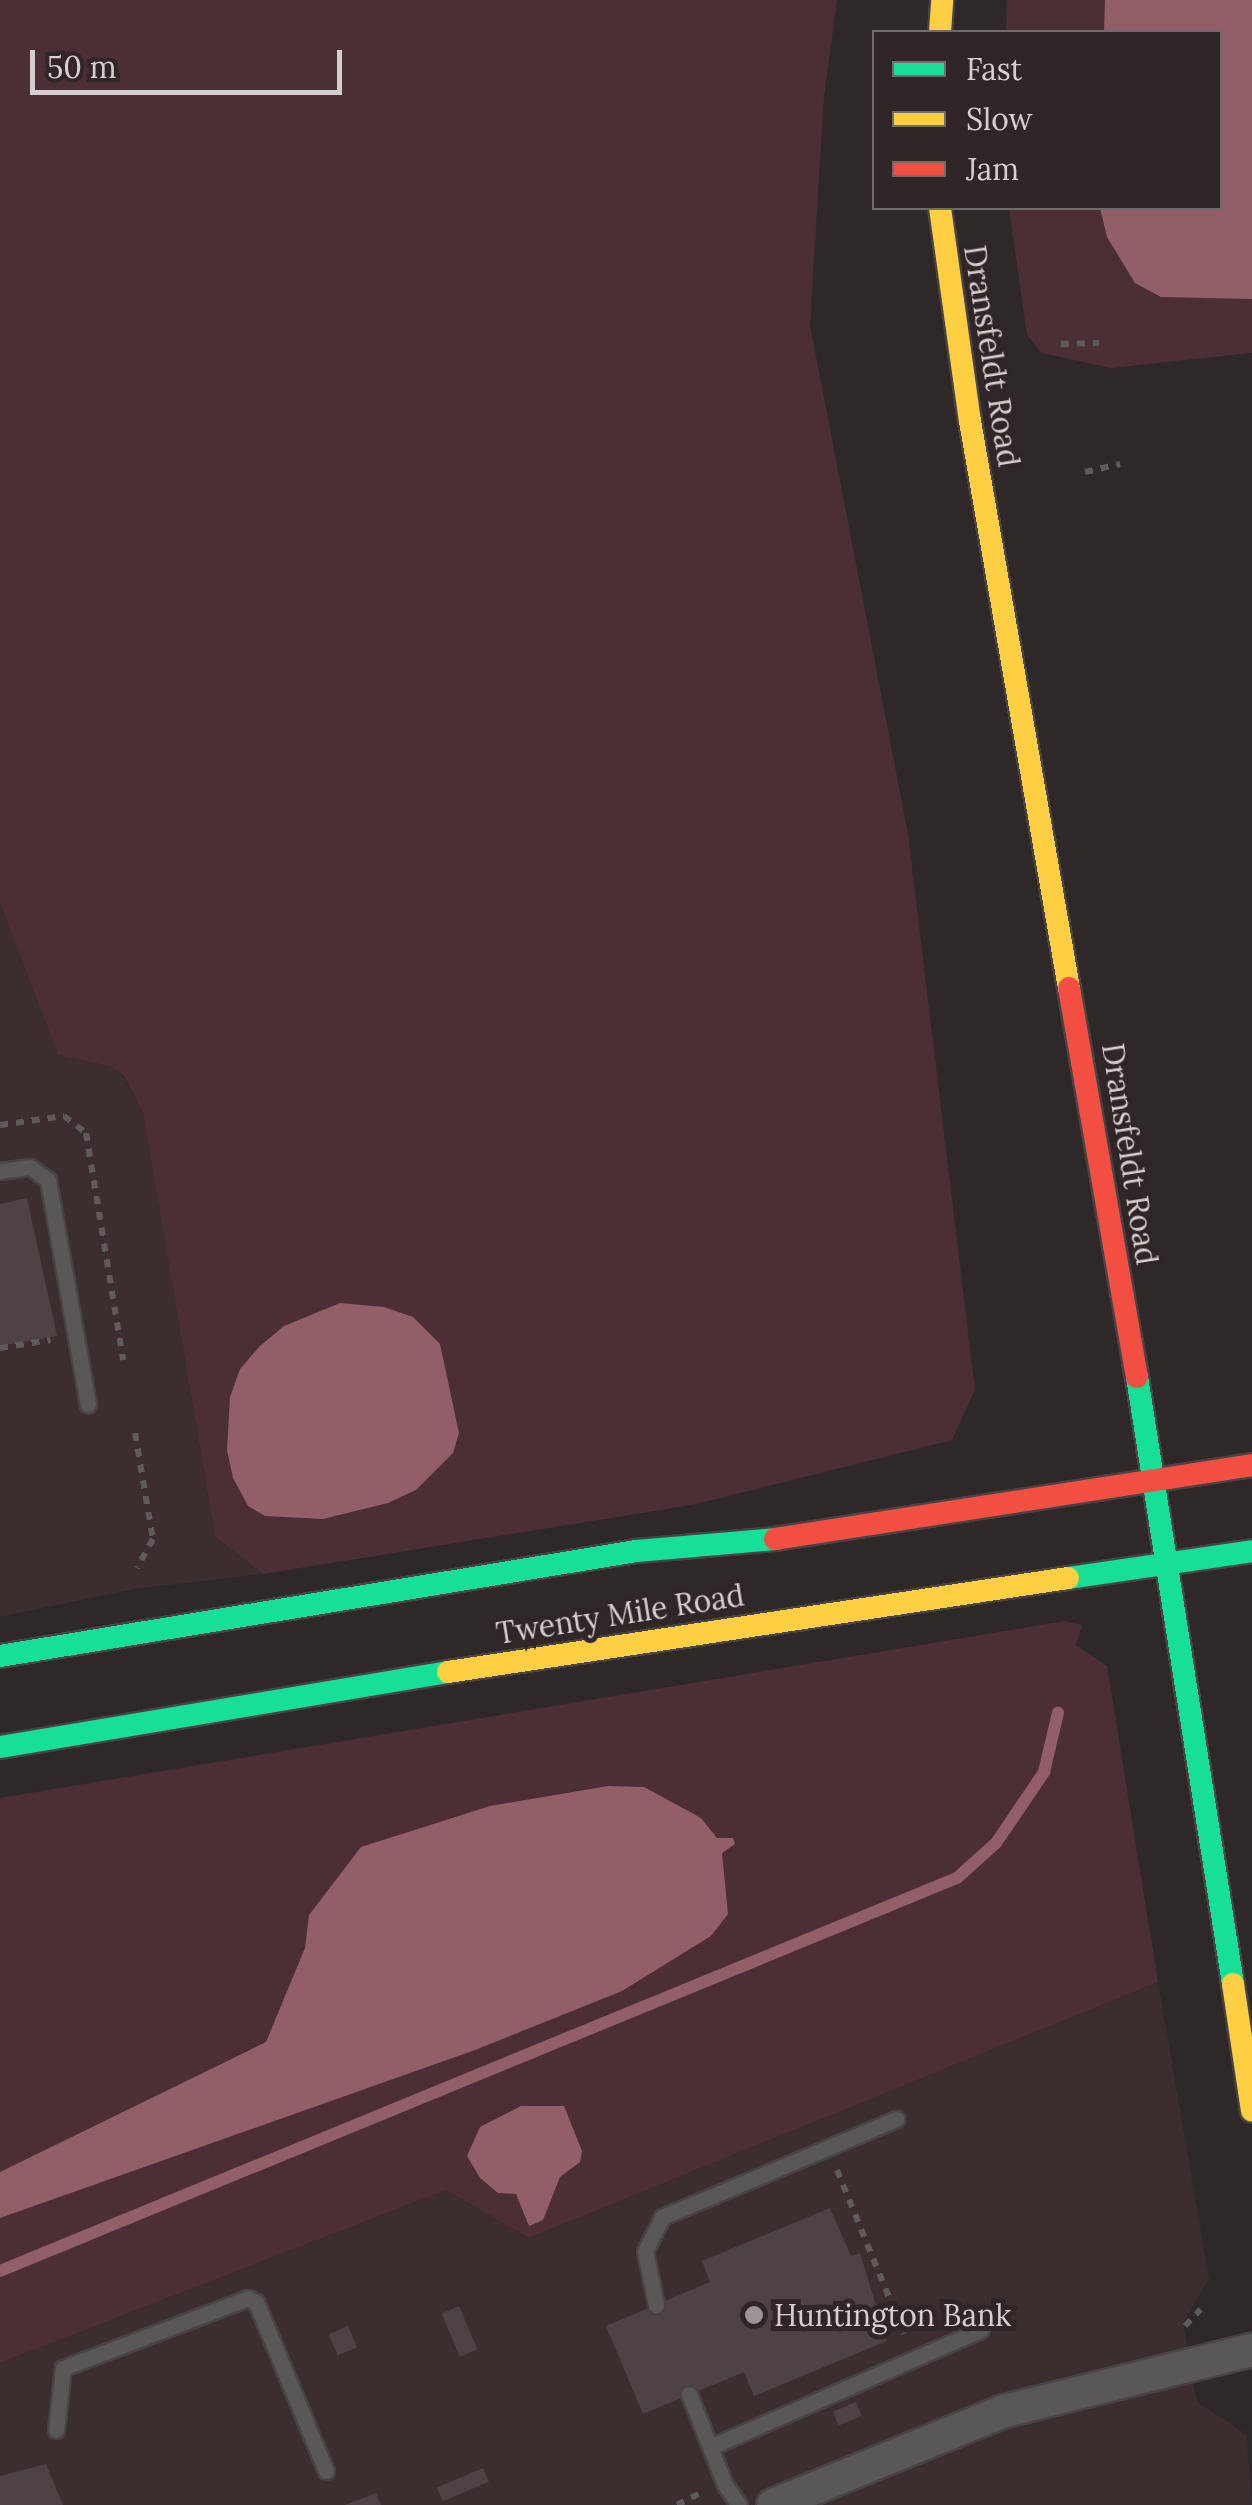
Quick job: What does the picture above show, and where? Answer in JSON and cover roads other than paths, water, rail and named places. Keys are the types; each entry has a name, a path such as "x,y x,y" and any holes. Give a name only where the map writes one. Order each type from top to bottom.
{"main road":[{"path":"940,30 942,0"},
{"name":"Dransfeldt Road","path":"940,210 970,421 1169,1560 1252,2111"},
{"name":"Twenty Mile Road","path":"0,1656 636,1551 761,1542 1252,1464"},
{"name":"Twenty Mile Road","path":"0,1747 638,1640 1252,1551"}],"street":[{"path":"773,2505 1004,2411 1252,2350"}],"lane":[{"path":"0,1170 30,1167 48,1180 88,1404"},
{"path":"656,2305 645,2251 662,2217 896,2118"},
{"path":"56,2430 63,2368 248,2298 256,2302 326,2471"},
{"path":"710,2447 980,2330"},
{"path":"689,2394 739,2505"}],"waterway":[{"path":"0,2271 957,1878 996,1843 1044,1772 1058,1713"}],"place":[{"name":"Huntington Bank","path":"754,2315"}]}
